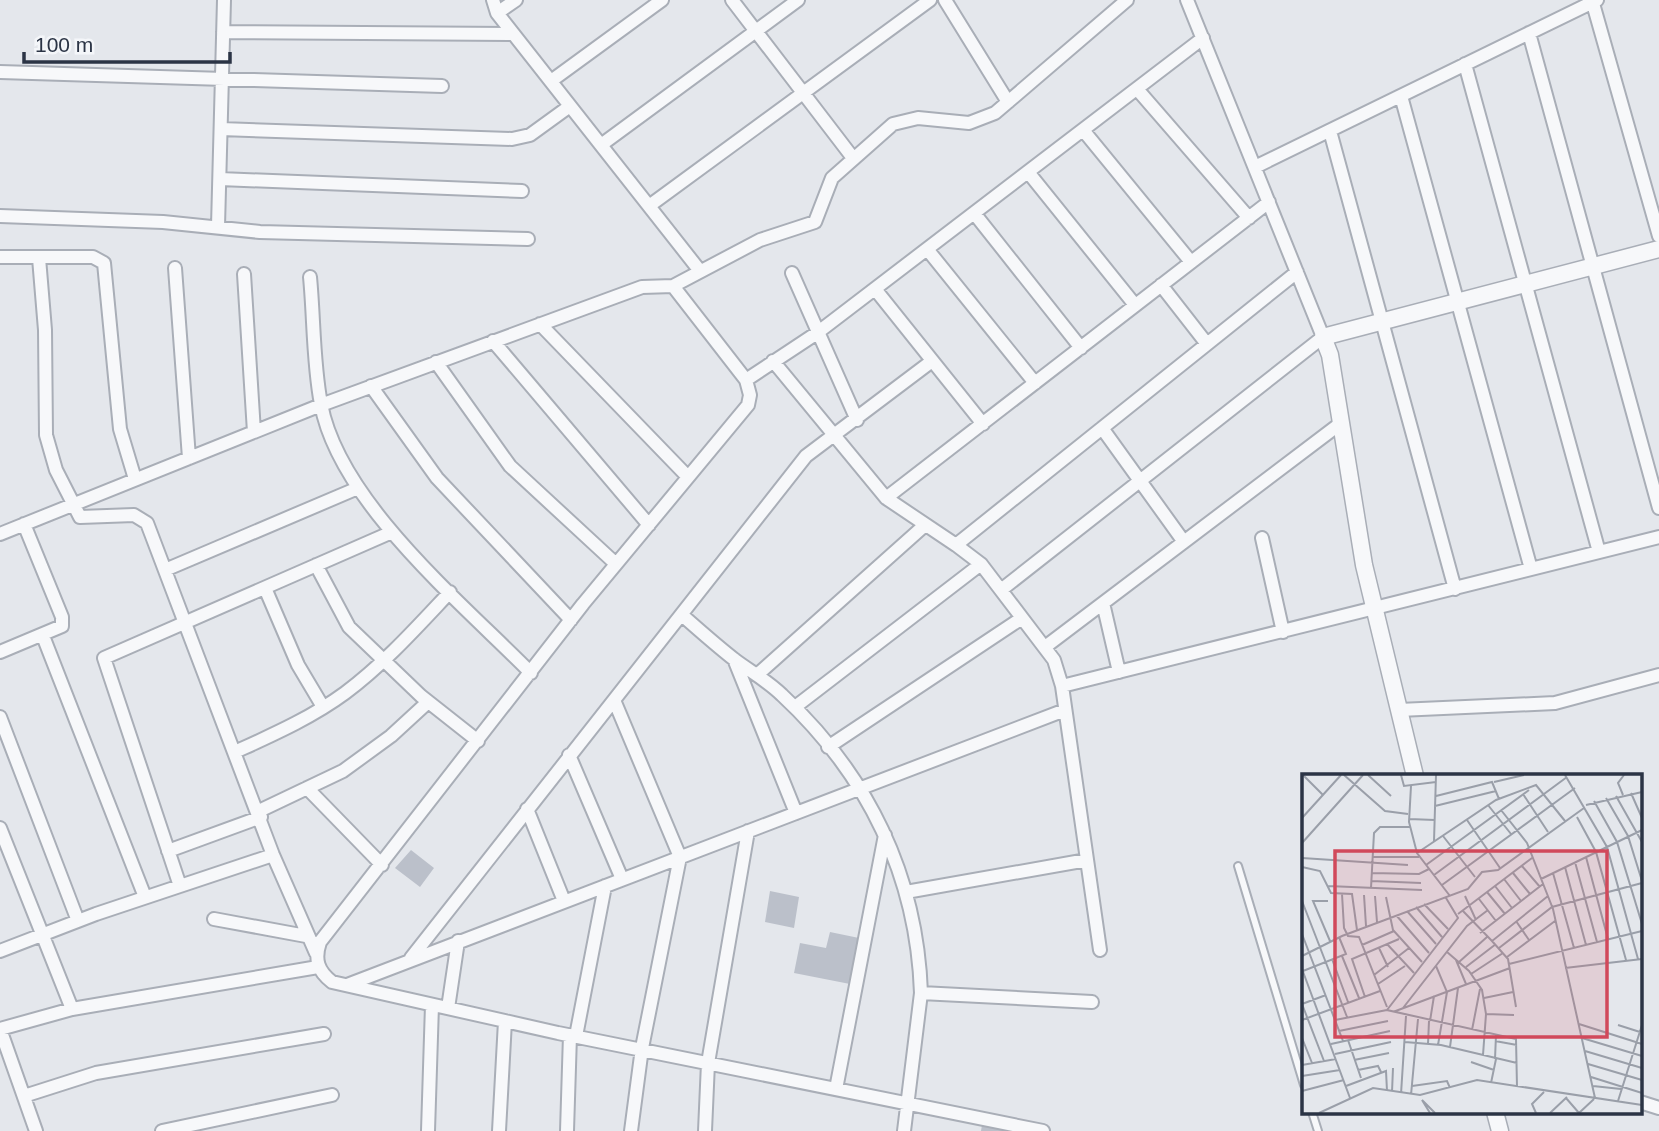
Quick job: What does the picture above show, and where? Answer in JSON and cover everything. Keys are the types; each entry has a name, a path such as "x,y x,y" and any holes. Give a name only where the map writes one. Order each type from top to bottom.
{"street":[{"path":"218,226 224,0"},
{"path":"516,0 495,6 513,33 700,271"},
{"path":"551,81 663,0"},
{"path":"733,0 806,92 853,158"},
{"path":"601,145 798,0"},
{"path":"649,206 930,0"},
{"path":"944,0 1008,102"},
{"path":"0,534 321,405 436,362 642,287 673,286 760,240 815,222 828,184 853,158 893,124 918,118 970,123 983,120 1008,102 1127,0"},
{"path":"1187,0 1330,355 1364,565 1415,774"},
{"path":"1255,167 1594,1 1659,236"},
{"path":"223,32 513,33"},
{"path":"1529,33 1659,508"},
{"path":"746,380 817,333 1203,38"},
{"path":"1465,64 1599,552"},
{"path":"0,72 442,86"},
{"path":"1137,89 1249,218"},
{"path":"1401,96 1531,569"},
{"path":"221,130 512,139 530,135 570,106"},
{"path":"1083,130 1191,262"},
{"path":"1329,131 1455,589"},
{"path":"1028,172 1135,305"},
{"path":"219,179 522,191"},
{"path":"886,498 1269,202"},
{"path":"974,213 1081,348"},
{"path":"0,216 218,226 260,232 528,239"},
{"path":"927,249 1035,383"},
{"path":"1001,590 1323,337 1659,249"},
{"path":"0,257 93,257 104,263 107,268 120,429 135,479"},
{"path":"39,258 45,330 46,435 52,460 71,504 80,517 87,519 140,516 146,523 260,814 273,855 306,936 316,953 318,967 332,982 573,1036 905,1103 978,1124 1043,1131"},
{"path":"175,268 189,458"},
{"path":"956,545 1297,272"},
{"path":"792,273 856,419"},
{"path":"244,274 254,432"},
{"path":"310,277 321,405 337,450 358,488 392,532 531,673"},
{"path":"1161,285 1207,344"},
{"path":"316,953 320,942 616,564 748,405 750,395 746,380 673,286"},
{"path":"875,289 983,424"},
{"path":"540,324 688,477"},
{"path":"493,341 649,525"},
{"path":"773,361 886,498 981,564 1054,660 1062,686 1100,950"},
{"path":"411,958 806,456 831,434 856,419 932,361"},
{"path":"436,362 510,466 616,564"},
{"path":"371,386 437,478 572,620"},
{"path":"1045,647 1341,424"},
{"path":"1102,428 1184,542"},
{"path":"165,570 358,488"},
{"path":"0,652 62,626 62,617 24,524"},
{"path":"757,675 925,525"},
{"path":"180,886 104,658 392,532"},
{"path":"1062,686 1659,537"},
{"path":"1262,538 1283,632"},
{"path":"795,707 981,564"},
{"path":"316,565 349,626 428,702 478,741"},
{"path":"265,588 298,665 323,707"},
{"path":"234,752 323,707 383,661 450,592"},
{"path":"1103,603 1119,672"},
{"path":"682,615 795,707 859,789 886,834 906,892 920,971 921,993 905,1103 904,1131"},
{"path":"828,747 1022,618"},
{"path":"43,636 145,897"},
{"path":"734,659 796,813"},
{"path":"1399,710 1555,703 1659,675"},
{"path":"614,700 680,857 642,1048 632,1131"},
{"path":"168,851 260,814 343,771 369,753 428,702"},
{"path":"347,985 411,958 1065,710"},
{"path":"0,717 78,921"},
{"path":"569,755 622,879"},
{"path":"307,788 382,865"},
{"path":"527,809 564,901"},
{"path":"0,828 40,936 72,1009"},
{"path":"705,1131 708,1063 748,831"},
{"path":"836,1089 886,834"},
{"path":"0,951 145,897 273,855"},
{"path":"906,892 1087,860"},
{"path":"567,1131 573,1036 604,886"},
{"path":"214,919 306,936"},
{"path":"448,1008 458,941"},
{"path":"36,1131 0,1029 72,1009 318,967"},
{"path":"921,993 1091,1002"},
{"path":"428,1131 432,1004"},
{"path":"499,1131 505,1021"},
{"path":"24,1096 96,1073 324,1034"},
{"path":"162,1131 332,1095"},
{"path":"1642,1103 1659,1108"},
{"path":"1496,1114 1500,1131"}],"lane":[{"path":"1238,866 1302,1078"},
{"path":"1313,1114 1318,1131"}],"building":[{"path":"411,850 434,868 420,887 395,868"},
{"path":"770,891 799,897 794,928 765,922"},
{"path":"830,932 859,938 850,984 794,973 800,943 826,948"},
{"path":"982,1125 1007,1130 1007,1131 981,1131"}]}
